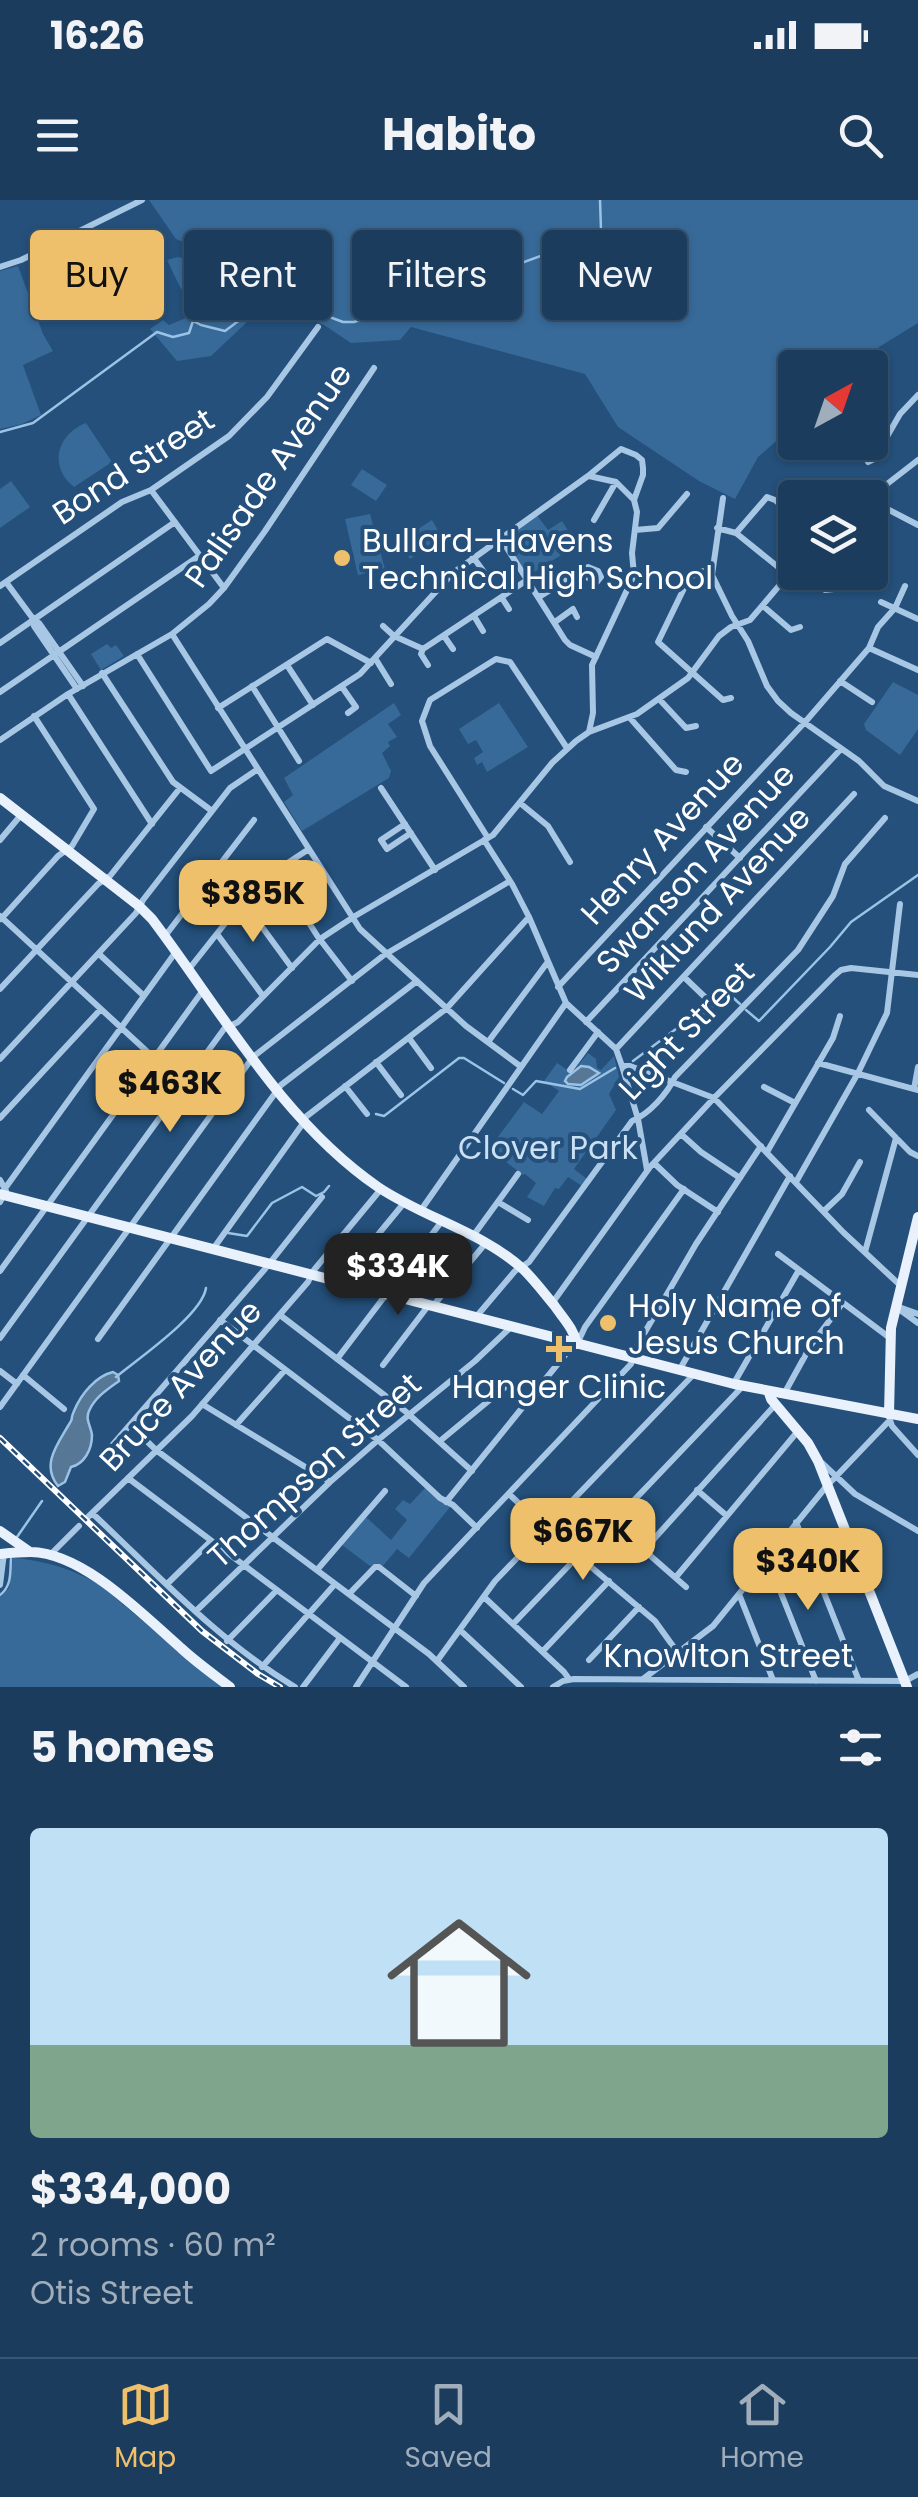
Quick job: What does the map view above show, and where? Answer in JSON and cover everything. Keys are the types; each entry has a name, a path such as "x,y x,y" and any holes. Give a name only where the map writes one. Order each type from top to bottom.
{"main road":[{"path":"0,798 140,906 303,1121 381,1189 472,1236 522,1268 574,1332 577,1344"},
{"path":"2,1192 311,1276 769,1392 779,1400 832,1480 906,1684"},
{"path":"889,1418 890,1338 918,1217"},
{"path":"779,1400 918,1419"},
{"path":"0,1531 18,1549"},
{"path":"2,1553 18,1549 49,1556 89,1573 230,1687"}],"street":[{"path":"0,267 142,200"},
{"name":"Bond Street","path":"3,584 122,502 151,490 229,436 267,398 318,327"},
{"name":"Palisade Avenue","path":"0,740 68,694 172,634 200,612 224,588 374,368"},
{"path":"868,462 874,459 900,414 918,395"},
{"path":"137,654 211,770 342,687 373,660 433,592 473,557 588,476 616,451 627,450 642,460 643,476 634,500"},
{"path":"888,485 917,463"},
{"path":"588,476 616,482 634,500 637,512 632,553 634,575 591,670 594,706 589,732"},
{"path":"594,520 616,482"},
{"path":"151,490 224,588"},
{"path":"635,530 658,528 687,494"},
{"path":"722,498 711,570 720,594 748,641 766,686 778,701 859,761 884,786 918,801"},
{"path":"736,532 767,498 778,503"},
{"path":"888,509 918,525"},
{"path":"0,643 175,522"},
{"path":"718,528 736,532 778,567"},
{"path":"500,538 570,645 596,657"},
{"path":"0,692 199,556"},
{"path":"473,557 484,572"},
{"path":"711,570 689,578 658,640 724,700 731,698"},
{"path":"538,598 578,573"},
{"path":"422,649 528,580"},
{"path":"3,584 39,623 80,687"},
{"name":"Henry Avenue","path":"558,987 869,648 905,586"},
{"path":"0,1338 4,1325 89,1216 222,1031 237,1023 320,939 500,828 567,748 589,732 630,718 659,699 694,672 719,636 750,620 778,587"},
{"path":"502,598 510,610"},
{"path":"881,602 918,619"},
{"path":"763,606 791,630 800,627"},
{"path":"554,622 573,609 578,617"},
{"path":"474,616 483,630"},
{"path":"383,626 394,636 422,649"},
{"path":"172,634 360,929 447,1008 520,1066"},
{"path":"444,636 452,649"},
{"path":"218,708 327,640 373,660 391,684"},
{"path":"869,648 918,670"},
{"path":"422,649 428,664"},
{"path":"567,748 506,660 496,659 430,700 422,716 426,738 510,881 566,1003 616,1049 638,1119 647,1172"},
{"path":"287,665 313,705"},
{"path":"102,674 173,782 212,811"},
{"path":"840,681 872,702"},
{"path":"252,686 299,761"},
{"path":"342,687 356,707 348,712"},
{"path":"68,694 152,824"},
{"path":"659,699 686,728 696,726"},
{"path":"34,716 94,810 72,845 1,918 153,1057 219,1103"},
{"path":"630,718 676,770 686,772"},
{"name":"Swanson Avenue","path":"586,1022 841,749"},
{"path":"0,1059 140,906 230,788 258,769"},
{"path":"0,988 98,884 113,874 180,788"},
{"path":"381,788 435,870"},
{"name":"Wiklund Avenue","path":"616,1049 854,794"},
{"path":"520,803 548,826 570,862"},
{"path":"0,840 21,815"},
{"name":"Light Street","path":"475,1318 515,1270 530,1262 632,1121 661,1097 798,950 834,896 845,864 885,818"},
{"path":"165,936 254,820"},
{"path":"405,824 381,840 387,848 411,833"},
{"path":"706,826 740,858"},
{"path":"189,969 258,883 308,849"},
{"path":"276,871 352,981"},
{"path":"0,1407 253,1057 387,954 510,881"},
{"path":"243,901 292,968"},
{"path":"680,1370 858,1074 887,1014 900,904"},
{"path":"213,1250 303,1121 447,1008 529,917"},
{"path":"217,934 262,996"},
{"path":"2,1192 176,952"},
{"path":"98,954 144,996"},
{"path":"488,1042 548,963"},
{"path":"552,1303 654,1163 834,976 847,968 918,975"},
{"path":"684,977 709,1001"},
{"path":"98,1339 281,1085 418,980"},
{"path":"0,1271 204,989"},
{"path":"420,1210 566,1003"},
{"path":"0,1118 100,1010"},
{"path":"356,1687 424,1584 630,1364 696,1244 795,1103 833,1038 840,1016"},
{"path":"570,1070 598,1032"},
{"path":"409,1038 432,1068"},
{"path":"376,1062 401,1095"},
{"path":"818,1063 916,1090 918,1067"},
{"path":"622,1066 714,1098 900,1286"},
{"path":"345,1086 368,1114"},
{"path":"764,1087 795,1103"},
{"path":"868,1110 918,1156"},
{"path":"681,1134 740,1178"},
{"path":"865,1252 896,1138"},
{"path":"824,1211 842,1194 860,1162"},
{"path":"654,1163 718,1212"},
{"path":"472,1236 518,1174"},
{"name":"Bruce Avenue","path":"167,1584 90,1516 202,1404 381,1189"},
{"path":"446,1502 577,1344 581,1332 684,1189"},
{"path":"109,1450 322,1196"},
{"path":"338,1283 404,1202"},
{"path":"498,1202 528,1220"},
{"path":"338,1359 442,1221"},
{"path":"383,1365 485,1244"},
{"path":"778,1254 890,1338"},
{"path":"571,1550 587,1533 598,1538 738,1386 798,1270"},
{"path":"644,1550 779,1400 811,1345 843,1304"},
{"path":"895,1306 918,1314"},
{"path":"895,1306 918,1323"},
{"path":"280,1315 409,1414 472,1471"},
{"path":"220,1320 378,1440 477,1528"},
{"name":"Thompson Street","path":"196,1611 330,1482 511,1327"},
{"path":"0,1370 17,1384"},
{"path":"236,1425 285,1370"},
{"path":"436,1662 495,1581 694,1374"},
{"path":"23,1375 64,1410"},
{"path":"440,1441 510,1382"},
{"path":"202,1404 330,1482"},
{"path":"642,1680 713,1626 796,1522 889,1418 918,1455"},
{"path":"130,1425 156,1450 395,1629 464,1687"},
{"path":"676,1577 798,1430"},
{"path":"128,1478 406,1687"},
{"path":"832,1480 918,1532"},
{"path":"697,1490 727,1516"},
{"path":"317,1570 385,1491"},
{"path":"509,1494 655,1621 678,1653"},
{"path":"796,1522 859,1681"},
{"path":"613,1523 686,1586"},
{"path":"49,1556 79,1526"},
{"path":"211,1541 167,1584 262,1667 299,1687 340,1638"},
{"path":"0,1585 2,1553"},
{"path":"513,1624 578,1556"},
{"path":"767,1558 816,1681"},
{"path":"349,1594 375,1567 416,1596"},
{"path":"543,1651 609,1581"},
{"path":"262,1667 335,1584"},
{"path":"228,1641 276,1590"},
{"path":"739,1594 773,1680"},
{"path":"484,1596 569,1679"},
{"path":"589,1660 639,1607"},
{"path":"460,1630 521,1687"},
{"path":"906,1684 918,1674"},
{"name":"Knowlton Street","path":"554,1687 569,1679 666,1684 773,1680 906,1684"}],"green space":[{"path":"149,200 918,200 918,323 876,350 778,350 778,440 758,457 735,499 699,481 618,427 585,374 411,327 400,340 351,343 312,320 332,320 332,230 184,230 184,242 176,239"},
{"path":"184,258 184,287 181,289 167,260"},
{"path":"18,266 30,299 30,320 38,320 53,351 23,365 41,415 0,429 0,271"},
{"path":"184,319 249,320 211,356 177,361 150,329 163,320 169,325"},
{"path":"86,423 112,462 74,487 61,470 59,452 68,435"},
{"path":"362,469 387,485 376,501 351,485"},
{"path":"11,481 30,507 0,528 0,489"},
{"path":"370,514 385,569 358,575 345,519"},
{"path":"536,514 548,530 562,521 577,545 528,576 505,536"},
{"path":"432,520 442,537 410,559 399,541"},
{"path":"107,644 111,648 116,645 124,656 101,670 91,654"},
{"path":"893,682 918,695 918,729 900,755 866,730 864,724"},
{"path":"394,703 401,715 388,724 397,737 388,742 390,746 382,753 391,771 389,778 302,831 284,802 293,795 284,778"},
{"path":"499,703 528,747 487,772 482,762 477,765 474,758 483,752 476,740 468,744 459,729"},
{"name":"Clover Park","path":"588,1053 601,1070 614,1056 619,1077 609,1094 616,1110 574,1169 587,1179 582,1186 568,1177 559,1189 555,1188 544,1206 527,1197 536,1183 489,1149 524,1102 542,1114 559,1091 544,1081 557,1063 572,1073"},
{"path":"425,1488 450,1507 409,1558 397,1549 382,1567 370,1566 342,1545 366,1517 391,1540 407,1520 395,1509 403,1500 410,1504"},
{"path":"13,1558 59,1567 101,1586 222,1687 0,1687 0,1597 9,1588"}],"shaded area":[{"path":"581,1066 599,1073 581,1085 568,1084 567,1077"},
{"path":"113,1372 119,1381 98,1397 88,1414 92,1435 89,1451 58,1486 51,1470 56,1448 85,1392"}],"waterway":[{"path":"522,263 598,235 600,200"},
{"path":"0,432 33,423 157,332 173,337 189,333 193,321 225,331 260,300 279,298 343,322 360,320"},
{"path":"746,1010 759,1021 851,922 918,875"},
{"path":"633,1061 684,1023 707,1012 726,994 740,1004"},
{"path":"376,1114 384,1116 459,1058 504,1083"},
{"path":"513,1089 523,1095 536,1081 580,1089 615,1068"},
{"path":"228,1233 247,1236 272,1203 302,1187 316,1196 329,1186"},
{"path":"116,1377 182,1323 206,1288"},
{"path":"17,1537 42,1501"},
{"path":"0,1595 8,1583 11,1559"}],"railway":[{"path":"0,1438 202,1631 280,1687"}],"place":[{"name":"Bullard–Havens Technical High School","path":"342,558"},
{"name":"Holy Name of Jesus Church","path":"608,1323"},
{"name":"Hanger Clinic","path":"559,1349"}]}
